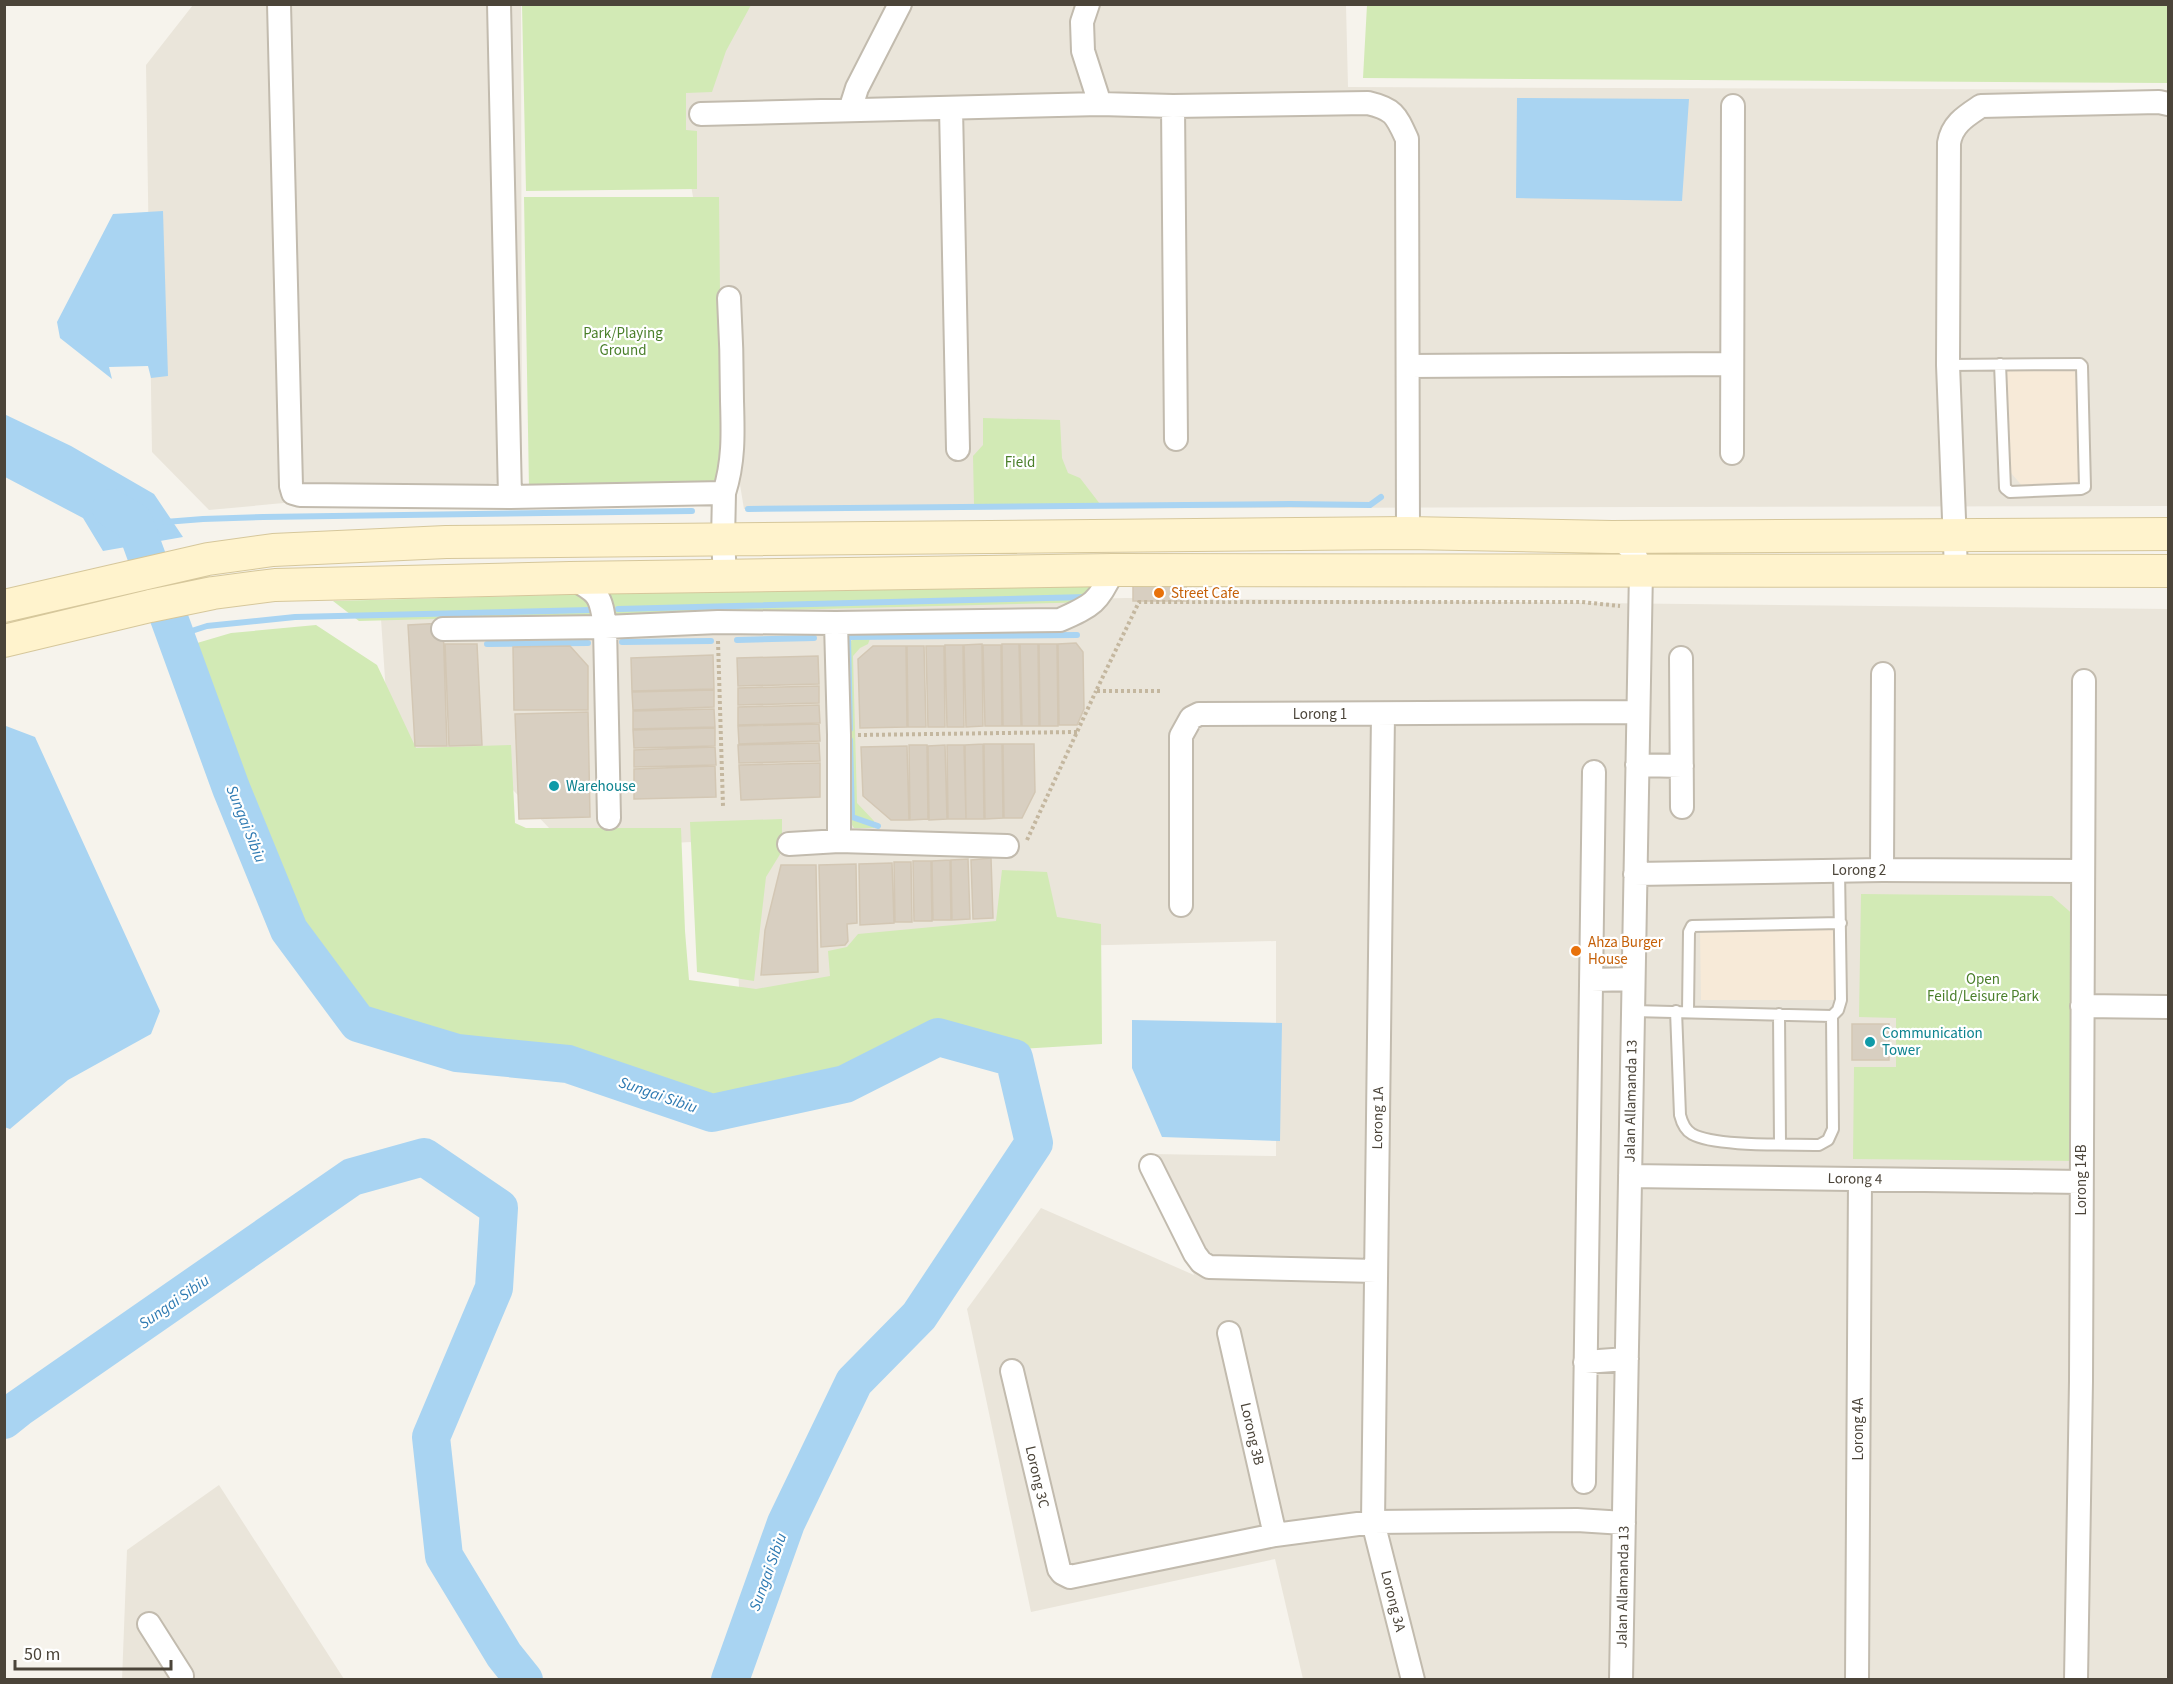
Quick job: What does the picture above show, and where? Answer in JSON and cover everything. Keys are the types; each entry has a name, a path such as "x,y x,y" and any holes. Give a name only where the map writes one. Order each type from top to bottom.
{"street":[{"path":"279,4 293,493 300,495 510,497 724,493"},
{"path":"499,4 510,497"},
{"path":"850,110 856,88 900,4"},
{"path":"1088,4 1082,22 1083,51 1100,104"},
{"path":"1956,570 1948,365 1950,132 1959,122 1981,106 2158,102 2169,104"},
{"path":"701,114 1100,104 1173,106 1368,103 1387,107 1398,120 1407,139 1408,533"},
{"path":"1732,453 1733,105"},
{"path":"1173,106 1176,439"},
{"path":"951,108 958,449"},
{"path":"725,575 724,493 733,451 729,298"},
{"path":"1409,366 1732,364"},
{"path":"8,605 208,559 273,550 446,542 1408,533 1612,537 2169,534"},
{"path":"1612,537 1631,547 1641,570"},
{"path":"12,639 203,595 275,585 725,575 1113,570 2169,572"},
{"path":"443,629 605,627 718,622 1060,620 1092,605 1106,586 1113,570"},
{"name":"Jalan Allamanda 13","path":"1621,1680 1641,570"},
{"path":"570,578 596,594 602,603 605,627 609,818"},
{"path":"836,623 839,841"},
{"path":"1681,658 1682,807"},
{"path":"1882,870 1883,674"},
{"name":"Lorong 14B","path":"2076,1680 2081,1381 2084,681"},
{"name":"Lorong 1","path":"1181,905 1181,736 1191,718 1199,714 1638,712"},
{"name":"Lorong 1A","path":"1373,1522 1383,714"},
{"path":"1637,765 1682,766"},
{"path":"1584,1482 1594,772"},
{"path":"789,844 839,841 1015,846"},
{"name":"Lorong 2","path":"1635,874 1839,870 2082,871"},
{"path":"1591,980 1634,979"},
{"path":"2082,1006 2169,1007"},
{"path":"1151,1166 1189,1244 1201,1262 1209,1267 1376,1271"},
{"name":"Lorong 4","path":"1630,1176 2081,1182"},
{"name":"Lorong 4A","path":"1857,1680 1860,1179"},
{"name":"Lorong 3B","path":"1229,1333 1275,1535"},
{"path":"1585,1362 1627,1359"},
{"name":"Lorong 3C","path":"1012,1371 1059,1569 1062,1573 1071,1577 1275,1535"},
{"path":"1275,1535 1373,1522 1577,1521 1624,1523"},
{"name":"Lorong 3A","path":"1373,1522 1413,1680"},
{"path":"149,1624 181,1678"}],"lane":[{"path":"1948,365 2000,364 2077,363 2082,366 2085,487 2010,492 2005,488 2000,364"},
{"path":"1676,1011 1680,1115 1683,1126 1692,1134 1712,1142 1819,1145 1828,1140 1833,1129 1832,1016 1838,1010 1841,1000 1839,870"},
{"path":"1688,1011 1689,932 1692,926 1841,923"},
{"path":"1633,1011 1832,1016"},
{"path":"1779,1014 1780,1144"}],"path":[{"path":"1015,846 1077,732 1139,602 1582,602 1622,607"},
{"path":"718,622 723,806"},
{"path":"1096,691 1160,691"},
{"path":"839,735 1077,732"}],"shaded area":[{"path":"735,4 1346,5 1348,87 2168,90 2168,506 744,509 676,93"},
{"path":"193,5 521,5 522,481 209,510 152,452 146,65"},
{"path":"2004,365 2078,367 2079,487 2023,487 2006,467"},
{"path":"1125,598 2168,609 2168,1679 1303,1679 1275,1559 1031,1612 967,1309 1041,1208 1194,1275 1152,1154 1276,1156 1276,941 900,950 741,1036 733,840 568,848 493,769 391,768 381,619"},
{"path":"1700,930 1842,930 1842,1000 1701,1000"},
{"path":"219,1485 344,1679 122,1680 127,1550"}],"green space":[{"path":"522,5 751,5 726,51 712,92 686,93 686,130 697,131 697,189 526,191"},
{"path":"1367,5 2168,5 2168,83 1363,78"},
{"name":"Park/Playing Ground","path":"524,197 719,197 722,486 529,488"},
{"name":"Field","path":"983,418 1060,420 1062,458 1068,473 1080,478 1100,504 974,504 973,456 983,445"},
{"path":"1099,580 1093,602 359,621 333,601"},
{"path":"316,625 377,665 416,748 511,745 515,823 526,828 681,828 689,980 756,989 830,976 828,951 847,947 858,934 996,921 1002,870 1047,872 1057,917 1101,924 1102,1044 1020,1049 934,1030 846,1073 716,1106 578,1056 465,1044 365,1012 303,928 187,646 231,633"},
{"path":"871,636 868,644 860,648 853,656 857,803 874,821 874,828 854,828 849,820 847,648 856,638"},
{"path":"782,819 782,851 766,877 754,981 697,972 690,822"},
{"name":"Open Feild/Leisure Park","path":"1861,894 2052,896 2076,917 2075,1161 1853,1159 1854,1067 1896,1067 1896,1018 1859,1017"}],"water":[{"path":"1517,98 1689,99 1682,201 1516,198"},
{"path":"163,211 168,376 151,378 148,366 109,367 112,379 60,338 57,322 113,214"},
{"path":"4,414 71,446 154,494 183,537 103,551 83,518 5,477"},
{"path":"6,726 35,737 160,1011 151,1034 68,1080 10,1129 4,1127"},
{"path":"1132,1020 1282,1023 1280,1141 1162,1137 1132,1068"}],"building":[{"name":"Street Cafe","path":"1133,585 1186,586 1186,601 1133,601"},
{"path":"443,623 447,746 415,746 408,625"},
{"path":"1076,643 1083,652 1084,709 1077,725 1059,725 1058,644"},
{"path":"445,644 477,644 482,745 449,746"},
{"path":"982,644 983,726 966,727 964,645"},
{"path":"1002,644 1019,644 1021,726 1003,726"},
{"path":"1020,644 1038,644 1039,726 1022,726"},
{"path":"1039,644 1057,644 1058,726 1040,726"},
{"path":"945,645 963,645 964,727 947,727"},
{"path":"983,645 1001,645 1002,726 985,726"},
{"path":"570,646 588,666 588,710 514,710 513,647"},
{"path":"873,646 906,646 907,727 860,728 858,659"},
{"path":"907,646 924,646 926,727 908,727"},
{"path":"926,646 944,646 945,727 928,727"},
{"path":"713,655 714,689 632,691 631,658"},
{"path":"818,656 819,684 738,686 737,658"},
{"path":"819,686 819,703 738,705 738,688"},
{"path":"714,690 714,707 633,710 632,692"},
{"path":"819,705 820,723 738,725 738,707"},
{"path":"714,709 715,727 633,729 633,711"},
{"name":"Warehouse","path":"588,712 590,817 519,819 515,714"},
{"path":"819,724 820,741 739,744 738,726"},
{"path":"715,728 715,746 634,748 633,730"},
{"path":"819,743 820,761 739,763 738,745"},
{"path":"983,744 984,819 966,819 965,745"},
{"path":"984,744 1002,744 1003,818 985,819"},
{"path":"1003,744 1034,744 1035,792 1022,818 1004,818"},
{"path":"909,745 927,745 928,819 910,820"},
{"path":"945,745 947,819 929,820 928,746"},
{"path":"947,745 964,745 966,819 948,819"},
{"path":"907,746 909,820 891,820 863,796 861,747"},
{"path":"715,747 716,765 634,767 634,750"},
{"path":"820,763 820,797 741,800 739,765"},
{"path":"715,766 716,797 634,799 634,769"},
{"path":"991,858 993,918 973,919 971,860"},
{"path":"968,859 970,919 952,920 951,860"},
{"path":"950,860 951,920 933,920 932,861"},
{"path":"913,861 931,861 932,921 914,921"},
{"path":"894,862 911,862 912,922 895,922"},
{"path":"892,863 894,923 860,925 859,864"},
{"path":"856,864 857,923 847,924 848,941 845,945 821,947 819,865"},
{"path":"781,865 816,865 818,972 761,975 765,930"},
{"name":"Communication Tower","path":"1852,1024 1889,1024 1889,1060 1852,1060"}],"waterway":[{"path":"748,509 1370,505 1381,497"},
{"name":"Sungai Sibiu","path":"111,508 134,522 231,788 289,930 358,1023 457,1053 568,1064 712,1113 845,1084 938,1037 1014,1058 1034,1143 919,1316 854,1382 786,1523 730,1680"},
{"path":"165,522 263,517 692,511"},
{"path":"618,609 1087,597"},
{"path":"176,636 207,626 295,617 590,610"},
{"path":"850,729 848,637 1077,635"},
{"path":"737,640 814,638"},
{"path":"622,642 711,641"},
{"path":"487,644 588,643"},
{"path":"850,740 852,817 878,826"},
{"name":"Sungai Sibiu","path":"4,1420 352,1177 424,1157 499,1208 494,1288 431,1437 444,1556 504,1655 524,1680"}],"place":[{"name":"Street Cafe","path":"1159,593"},
{"name":"Warehouse","path":"554,786"},
{"name":"Ahza Burger House","path":"1576,951"},
{"name":"Communication Tower","path":"1870,1042"}]}
